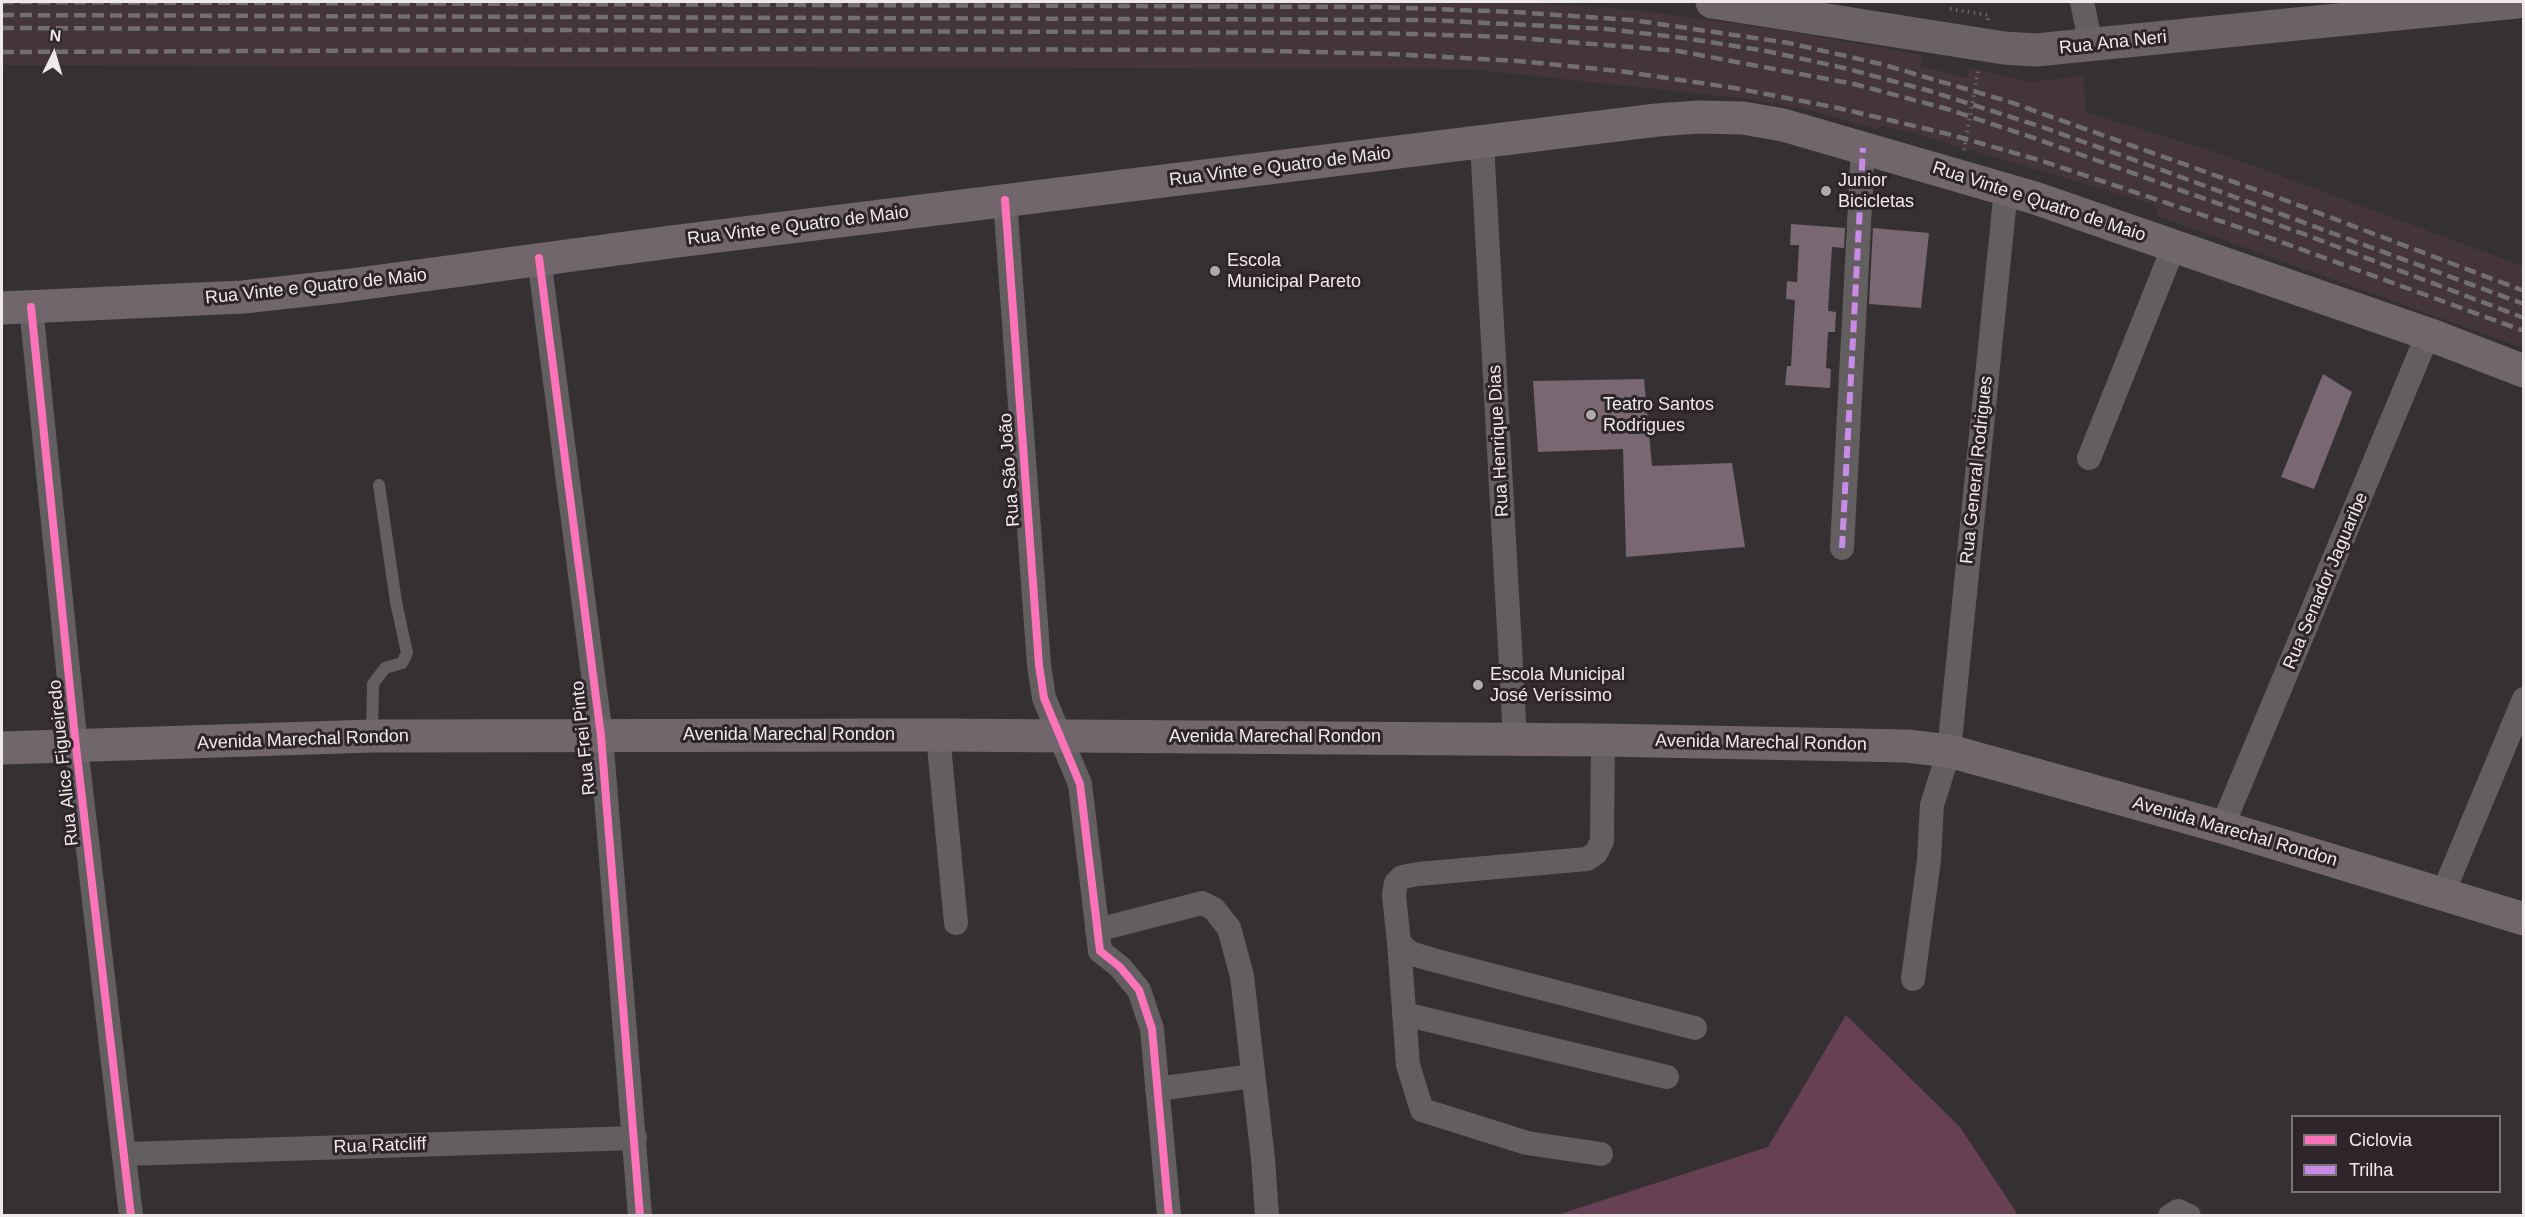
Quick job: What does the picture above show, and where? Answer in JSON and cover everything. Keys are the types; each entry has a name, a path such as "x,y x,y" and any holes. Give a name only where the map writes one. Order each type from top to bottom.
{"main road":[{"name":"Rua Ana Neri","path":"1712,2 2012,49 2047,50 2516,2"},
{"name":"Rua Vinte e Quatro de Maio","path":"16,308 243,297 443,274 539,258 1482,142 1699,117 1743,118 1783,124 2006,189 2428,334 2523,371"},
{"name":"Avenida Marechal Rondon","path":"2,748 372,736 1058,735 1854,744 1949,751 2222,827 2523,919"}],"street":[{"path":"2082,2 2091,45"},
{"name":"Rua Henrique Dias","path":"1482,142 1515,739"},
{"path":"1842,548 1863,148"},
{"name":"Rua General Rodrigues","path":"1913,979 1929,860 1932,804 1949,751 2006,189"},
{"name":"Rua São João","path":"1005,200 1039,665 1044,698 1080,784 1100,951 1120,967 1139,990 1152,1029 1169,1215"},
{"path":"2089,458 2174,246"},
{"name":"Rua Frei Pinto","path":"539,258 601,736 640,1215"},
{"name":"Rua Alice Figueiredo","path":"16,308 76,747 131,1215"},
{"name":"Rua Senador Jaguaribe","path":"2222,827 2428,334"},
{"path":"2443,893 2523,699"},
{"path":"938,735 956,923"},
{"path":"1601,1154 1527,1143 1422,1110 1408,1065 1394,895 1396,883 1402,877 1418,874 1587,860 1596,852 1602,841 1604,740"},
{"path":"1098,930 1202,903 1214,909 1229,928 1242,976 1267,1215"},
{"path":"1399,943 1410,953 1433,960 1695,1028"},
{"path":"1404,1014 1667,1077"},
{"path":"1157,1089 1253,1076"},
{"name":"Rua Ratcliff","path":"125,1154 635,1138"},
{"path":"2170,1215 2178,1212 2189,1215"}],"lane":[{"path":"372,736 373,684 385,668 402,663 407,653 396,602 380,485"}],"path":[{"path":"1944,8 1988,15 1987,25"},
{"path":"1964,151 1980,64"}],"shaded area":[{"path":"2,2 1524,2 1635,10 1779,30 1923,55 1920,66 1967,78 1970,68 2030,82 2083,76 2086,112 2224,155 2523,266 2523,348 2157,216 2153,204 1913,133 1885,126 1876,129 1810,110 1749,99 1468,69 2,65"},
{"path":"1846,1015 1960,1127 2018,1215 1557,1215 1768,1147"}],"building":[{"path":"1791,224 1845,228 1844,248 1832,247 1828,311 1836,312 1835,332 1828,332 1826,368 1831,369 1830,388 1785,385 1787,366 1791,366 1795,300 1786,299 1787,281 1797,282 1799,245 1790,245"},
{"path":"1873,228 1929,233 1921,308 1869,304"},
{"path":"2323,374 2352,392 2314,489 2281,477"},
{"path":"1644,379 1652,466 1732,463 1745,547 1626,557 1623,449 1538,452 1533,381"}],"railway":[{"path":"2,2 1380,7 1515,12 1632,20 1789,43 1881,64 2007,101 2290,202 2524,291"},
{"path":"2,15 1428,20 1606,29 1766,51 1844,68 1930,91 2042,127 2151,166 2524,304"},
{"path":"2,28 1380,33 1508,37 1678,51 1854,84 1944,108 2301,233 2524,318"},
{"path":"2,52 1236,50 1392,54 1518,61 1619,71 1735,88 1838,108 1948,134 2039,160 2262,235 2524,331"}],"marked path":[{"path":"1842,548 1863,148"}],"cycle path":[{"path":"1005,200 1039,665 1044,698 1080,784 1100,951 1120,967 1139,990 1152,1029 1169,1216"},
{"path":"539,258 601,736 640,1216"},
{"path":"31,307 76,747 131,1216"}],"place":[{"name":"Junior Bicicletas","path":"1826,191"},
{"name":"Escola Municipal Pareto","path":"1215,271"},
{"name":"Teatro Santos Rodrigues","path":"1591,415"},
{"name":"Escola Municipal José Veríssimo","path":"1478,685"}]}
